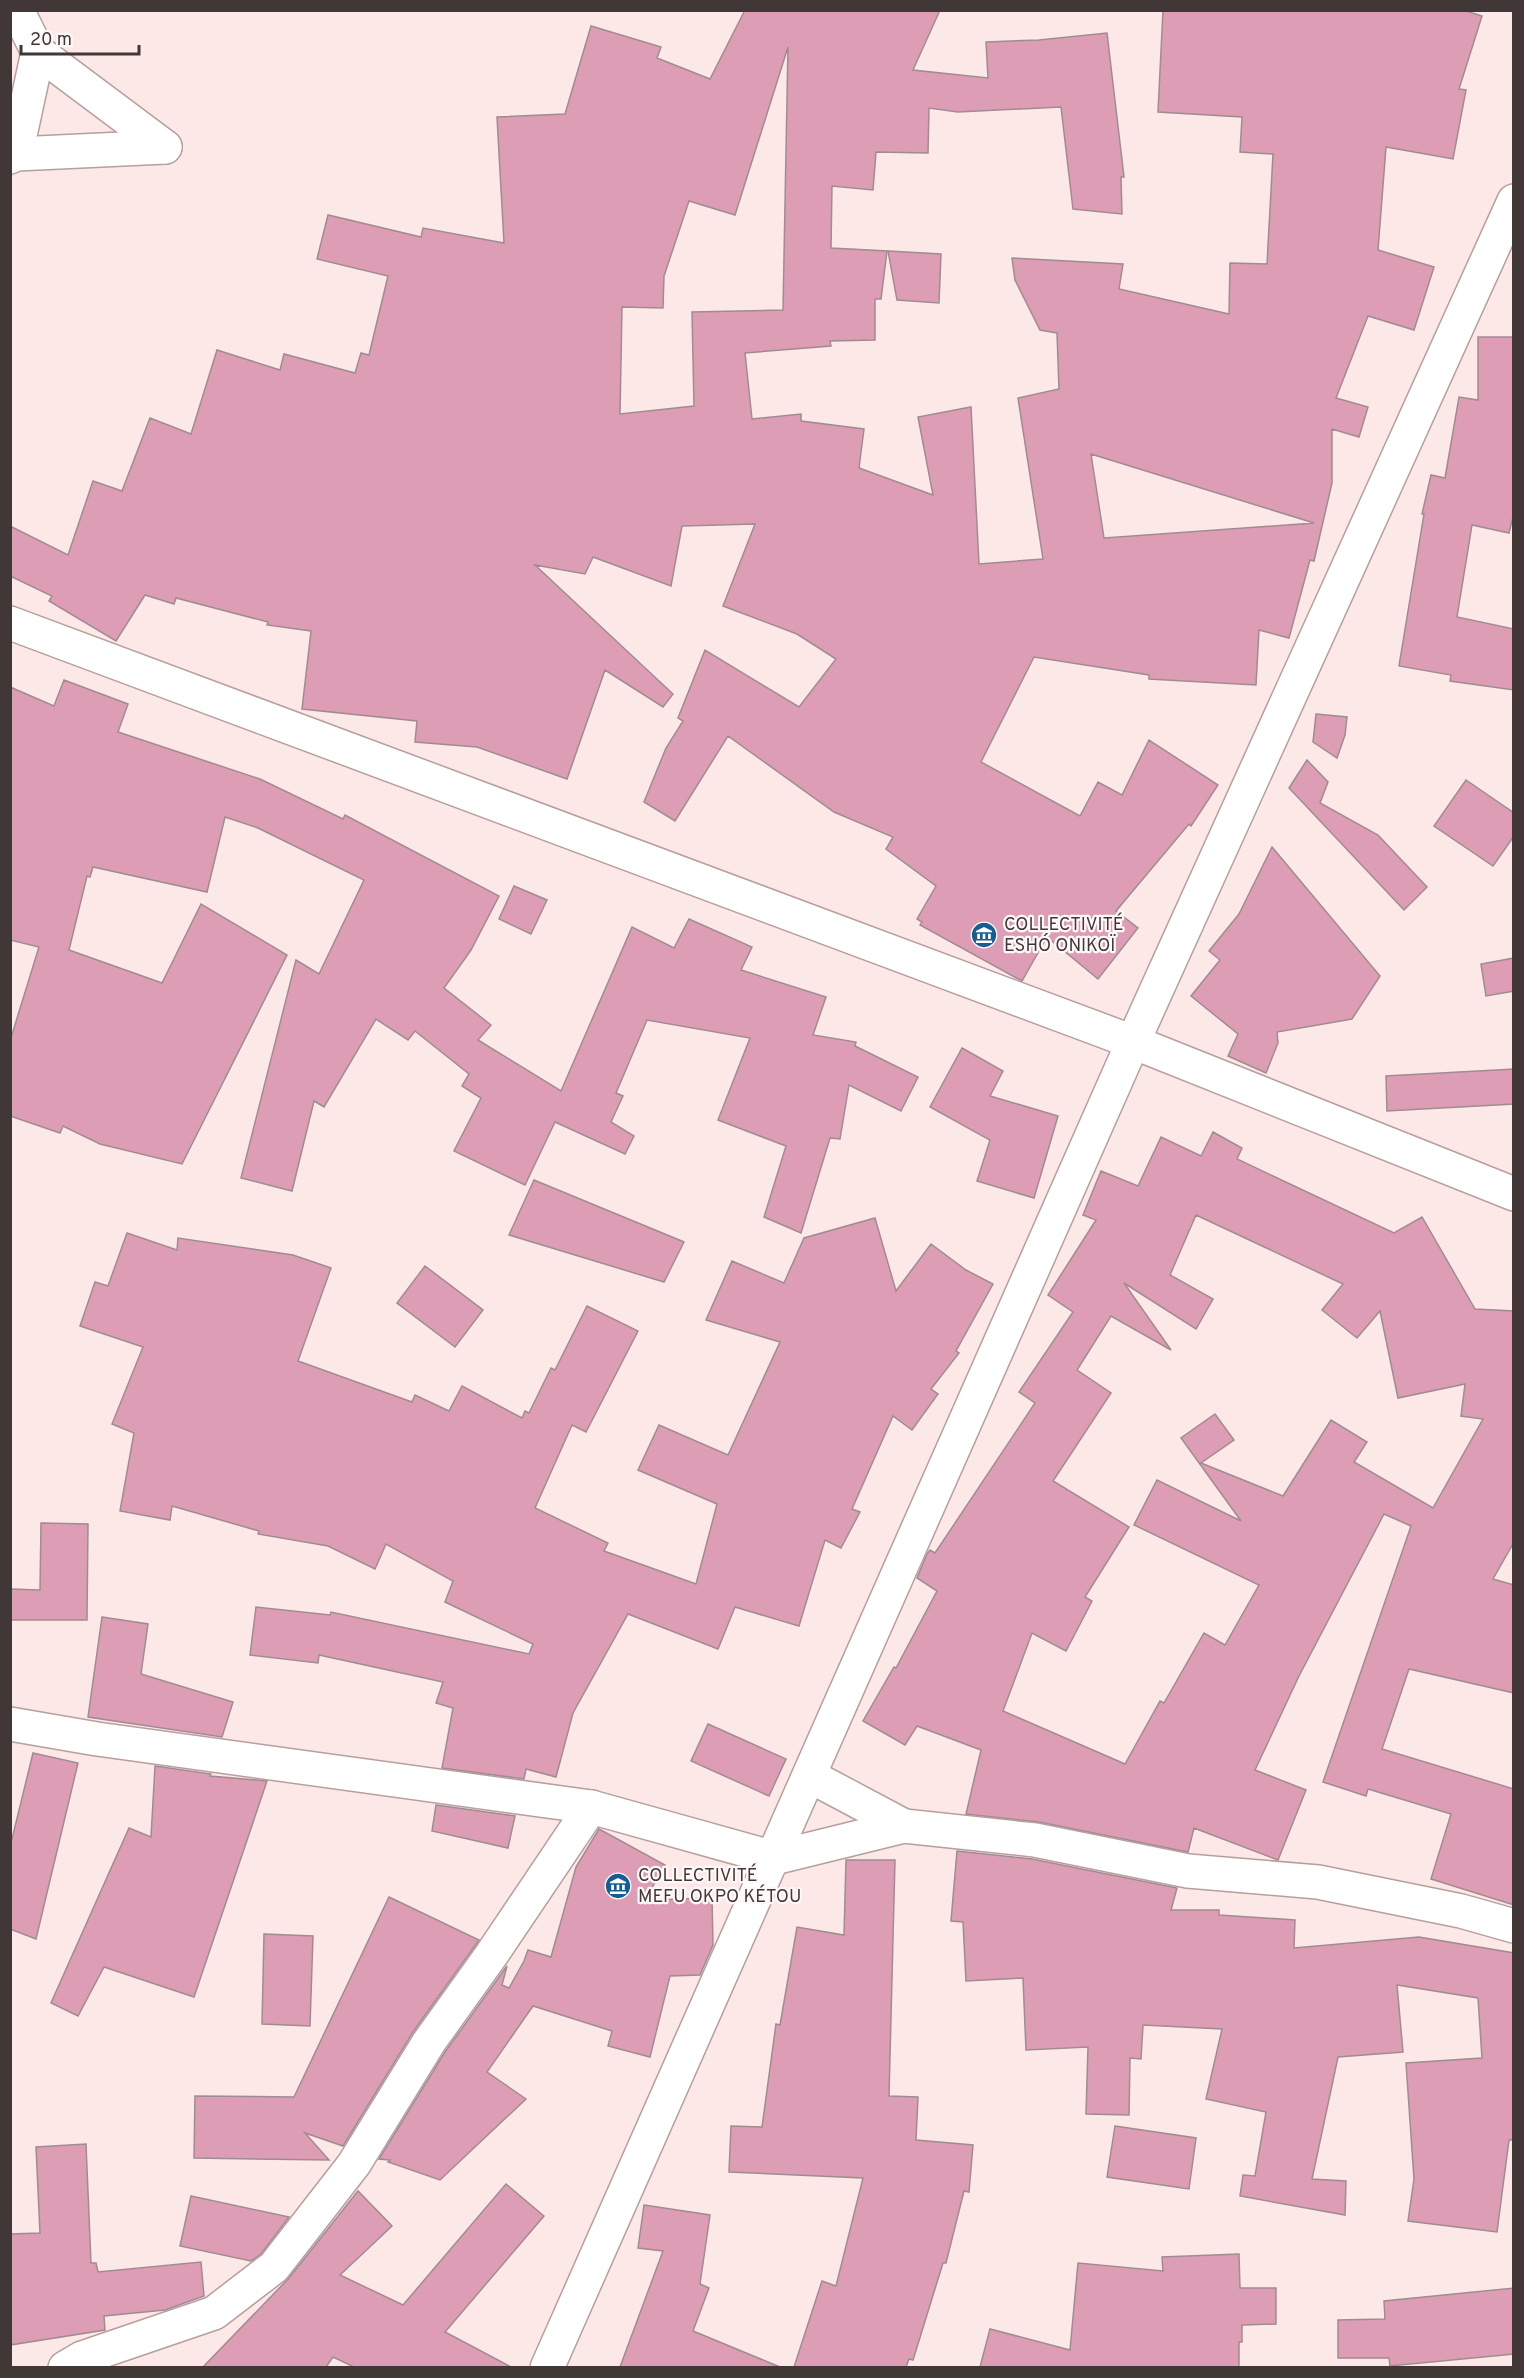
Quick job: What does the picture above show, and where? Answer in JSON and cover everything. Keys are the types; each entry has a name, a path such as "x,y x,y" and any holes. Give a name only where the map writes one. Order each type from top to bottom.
{"street":[{"path":"17,10 38,52 165,147 13,155 38,52"},
{"path":"547,2367 1133,1042 1514,201"},
{"path":"10,623 1133,1042 1514,1194"},
{"path":"10,1724 97,1739 591,1807 774,1858 904,1826 1035,1840 1188,1871 1318,1882 1461,1911 1514,1926"},
{"path":"810,1776 904,1826"},
{"path":"65,2367 82,2358 214,2313 274,2267 354,2164 429,2042 492,1954 591,1807"}],"building":[{"path":"745,10 940,10 913,70 988,78 986,42 1039,40 1107,33 1124,177 1121,177 1122,214 1073,209 1061,107 958,112 929,108 928,153 876,152 873,190 832,186 831,248 887,251 881,299 875,299 875,340 830,341 831,346 745,353 752,419 801,414 801,421 864,429 859,468 933,495 918,417 971,407 979,564 1043,559 1018,398 1059,389 1057,333 1040,330 1015,280 1012,258 1123,264 1119,289 1229,314 1230,263 1267,264 1273,154 1240,152 1242,117 1158,112 1163,10 1463,10 1482,16 1459,89 1466,90 1453,159 1386,147 1378,250 1434,267 1414,330 1368,316 1336,398 1368,407 1359,437 1332,429 1332,483 1314,561 1310,560 1289,638 1259,630 1256,685 1149,679 1149,675 1034,657 981,762 1080,816 1098,782 1122,795 1149,740 1218,785 1191,826 1189,824 1116,911 1138,928 1098,979 1047,937 1022,981 920,925 922,922 917,919 936,886 886,849 893,837 834,812 728,736 675,821 644,802 666,748 683,721 678,718 705,650 799,707 836,659 797,634 723,606 755,524 682,526 671,586 593,557 585,574 535,565 673,694 663,707 605,670 567,779 477,747 415,742 417,721 302,709 311,631 267,625 268,622 176,598 174,604 145,595 116,641 49,601 52,596 10,576 10,526 68,555 93,481 122,491 150,418 191,434 217,350 280,370 284,354 355,373 361,353 369,355 388,276 317,259 328,215 421,237 423,228 504,243 497,117 565,114 591,26 661,47 657,58 710,79","holes":["788,47 783,310 692,312 694,406 620,414 622,307 663,308 664,276 689,201 735,215","1091,454 1314,523 1104,538"]},
{"path":"888,251 941,254 939,303 897,300"},
{"path":"1478,337 1514,337 1514,513 1509,533 1472,525 1457,617 1514,629 1514,690 1450,681 1451,675 1399,666 1424,514 1422,514 1431,475 1445,478 1459,397 1478,400"},
{"path":"64,680 128,704 118,732 260,779 343,819 345,815 499,896 471,950 444,988 491,1025 478,1040 561,1091 632,927 674,948 689,919 752,947 741,970 826,997 813,1035 856,1042 855,1046 918,1077 901,1111 849,1085 840,1139 830,1138 801,1233 764,1217 786,1146 718,1120 750,1038 647,1020 616,1093 623,1096 611,1122 634,1136 625,1154 555,1122 525,1185 454,1151 481,1098 462,1086 469,1074 415,1031 408,1040 376,1019 324,1107 314,1101 292,1191 241,1178 296,960 319,974 364,880 258,828 225,817 207,892 93,867 90,877 87,876 69,950 162,983 201,904 287,955 182,1164 100,1144 63,1126 60,1133 10,1116 10,1041 39,947 10,940 10,687 54,706"},
{"path":"1316,714 1347,717 1345,735 1337,758 1313,742"},
{"path":"1307,760 1328,782 1320,803 1378,835 1427,887 1404,910 1289,788"},
{"path":"1466,780 1514,813 1514,836 1493,866 1434,826"},
{"path":"1272,847 1380,976 1352,1019 1277,1032 1278,1043 1266,1073 1228,1056 1238,1034 1191,996 1220,960 1209,951 1239,914"},
{"path":"514,886 547,900 531,934 499,919"},
{"path":"1514,958 1514,991 1486,996 1481,964"},
{"path":"962,1048 1003,1071 990,1096 1058,1116 1034,1198 977,1181 990,1140 930,1107"},
{"path":"1514,1069 1514,1104 1387,1111 1386,1076"},
{"path":"1213,1132 1242,1148 1237,1159 1394,1233 1422,1217 1475,1309 1514,1311 1514,1542 1493,1579 1514,1585 1514,1693 1409,1669 1382,1749 1514,1789 1514,1905 1431,1879 1451,1814 1368,1789 1366,1796 1323,1782 1411,1526 1384,1514 1299,1676 1255,1770 1306,1790 1278,1860 1194,1828 1188,1852 1039,1822 966,1814 981,1750 917,1726 905,1745 863,1721 894,1667 896,1668 937,1591 917,1578 927,1554 930,1550 935,1553 1035,1403 1019,1392 1073,1312 1048,1295 1096,1220 1083,1215 1101,1171 1138,1186 1161,1137 1201,1156","holes":["1196,1215 1343,1284 1322,1310 1357,1338 1380,1311 1398,1398 1465,1384 1461,1416 1483,1419 1433,1508 1354,1462 1367,1442 1331,1420 1283,1496 1201,1463 1234,1440 1215,1414 1181,1438 1241,1521 1157,1480 1134,1525 1259,1585 1225,1645 1204,1633 1164,1703 1160,1701 1125,1764 1003,1711 1032,1633 1066,1651 1092,1601 1085,1597 1129,1527 1053,1481 1111,1393 1077,1370 1111,1316 1171,1350 1124,1283 1196,1329 1213,1299 1170,1275"]},
{"path":"534,1180 684,1242 664,1282 509,1235"},
{"path":"875,1218 896,1291 931,1244 966,1270 993,1284 956,1351 959,1353 931,1389 938,1394 912,1430 893,1416 852,1509 860,1512 841,1548 825,1540 799,1626 735,1607 718,1649 628,1614 573,1713 556,1777 526,1769 524,1779 442,1768 453,1708 436,1703 443,1682 319,1655 318,1663 250,1655 256,1607 330,1615 331,1612 529,1654 533,1644 445,1602 453,1581 386,1544 375,1569 328,1546 258,1534 259,1531 172,1506 170,1520 120,1511 134,1433 112,1424 143,1347 80,1326 95,1282 108,1286 127,1233 177,1250 178,1238 293,1255 331,1268 298,1361 412,1402 415,1395 449,1411 462,1386 522,1418 525,1411 529,1413 551,1368 555,1370 587,1306 638,1331 586,1432 572,1425 535,1508 608,1543 604,1551 696,1584 717,1504 638,1470 659,1425 728,1455 780,1342 706,1320 732,1261 784,1283 804,1238"},
{"path":"425,1266 483,1310 455,1347 397,1303"},
{"path":"41,1523 88,1524 87,1620 10,1620 10,1589 40,1590"},
{"path":"102,1617 148,1624 141,1674 233,1702 222,1737 88,1717"},
{"path":"708,1724 786,1759 769,1796 691,1761"},
{"path":"33,1753 78,1763 36,1939 10,1929 10,1847"},
{"path":"155,1766 211,1774 210,1776 267,1781 194,1997 104,1967 78,2016 51,2003 129,1828 151,1837"},
{"path":"436,1805 515,1816 508,1848 432,1831"},
{"path":"599,1829 665,1865 645,1900 712,1898 713,1945 700,1975 670,1976 650,2057 608,2046 612,2031 533,2006 487,2072 526,2099 440,2180 388,2162 390,2160 379,2159 445,2052 507,1966 502,1985 509,1988 528,1950 551,1957 576,1867"},
{"path":"957,1851 1032,1859 1177,1888 1171,1910 1219,1910 1219,1915 1295,1920 1294,1948 1419,1937 1514,1953 1514,2140 1509,2140 1497,2232 1408,2221 1414,2179 1406,2063 1482,2058 1478,1998 1397,1985 1403,2052 1338,2057 1312,2179 1346,2181 1345,2215 1240,2196 1243,2175 1255,2176 1266,2112 1206,2099 1222,2029 1143,2025 1141,2059 1130,2058 1129,2115 1086,2114 1088,2047 1026,2050 1023,1978 966,1981 963,1922 951,1921"},
{"path":"846,1860 895,1860 889,2096 918,2097 916,2140 973,2145 969,2192 964,2191 946,2263 943,2263 913,2360 909,2359 906,2367 794,2367 822,2281 836,2286 863,2178 729,2172 731,2126 762,2127 776,2024 780,2025 797,1927 844,1935"},
{"path":"389,1897 479,1940 413,2032 343,2146 305,2133 329,2160 194,2158 195,2096 294,2097"},
{"path":"264,1934 313,1936 310,2026 262,2024"},
{"path":"1115,2126 1196,2138 1189,2189 1107,2177"},
{"path":"86,2144 91,2263 96,2263 98,2272 201,2262 204,2296 165,2310 104,2316 105,2330 10,2345 10,2234 40,2233 36,2147"},
{"path":"506,2184 544,2216 445,2332 511,2367 354,2367 333,2357 326,2367 203,2367 289,2278 358,2191 392,2226 340,2275 403,2305"},
{"path":"191,2196 289,2217 261,2254 251,2261 180,2246"},
{"path":"644,2205 710,2215 700,2284 709,2288 693,2331 780,2367 620,2367 663,2251 638,2248"},
{"path":"1239,2254 1240,2288 1276,2288 1276,2324 1242,2325 1239,2367 980,2367 990,2329 1070,2350 1078,2263 1163,2271 1162,2257"},
{"path":"1514,2288 1514,2354 1390,2366 1389,2358 1338,2358 1338,2320 1385,2319 1384,2301"}],"place":[{"name":"COLLECTIVITÉ ESHÓ ONIKOÏ","path":"984,935"},
{"name":"COLLECTIVITÉ MEFU OKPO KÉTOU","path":"618,1886"}]}
